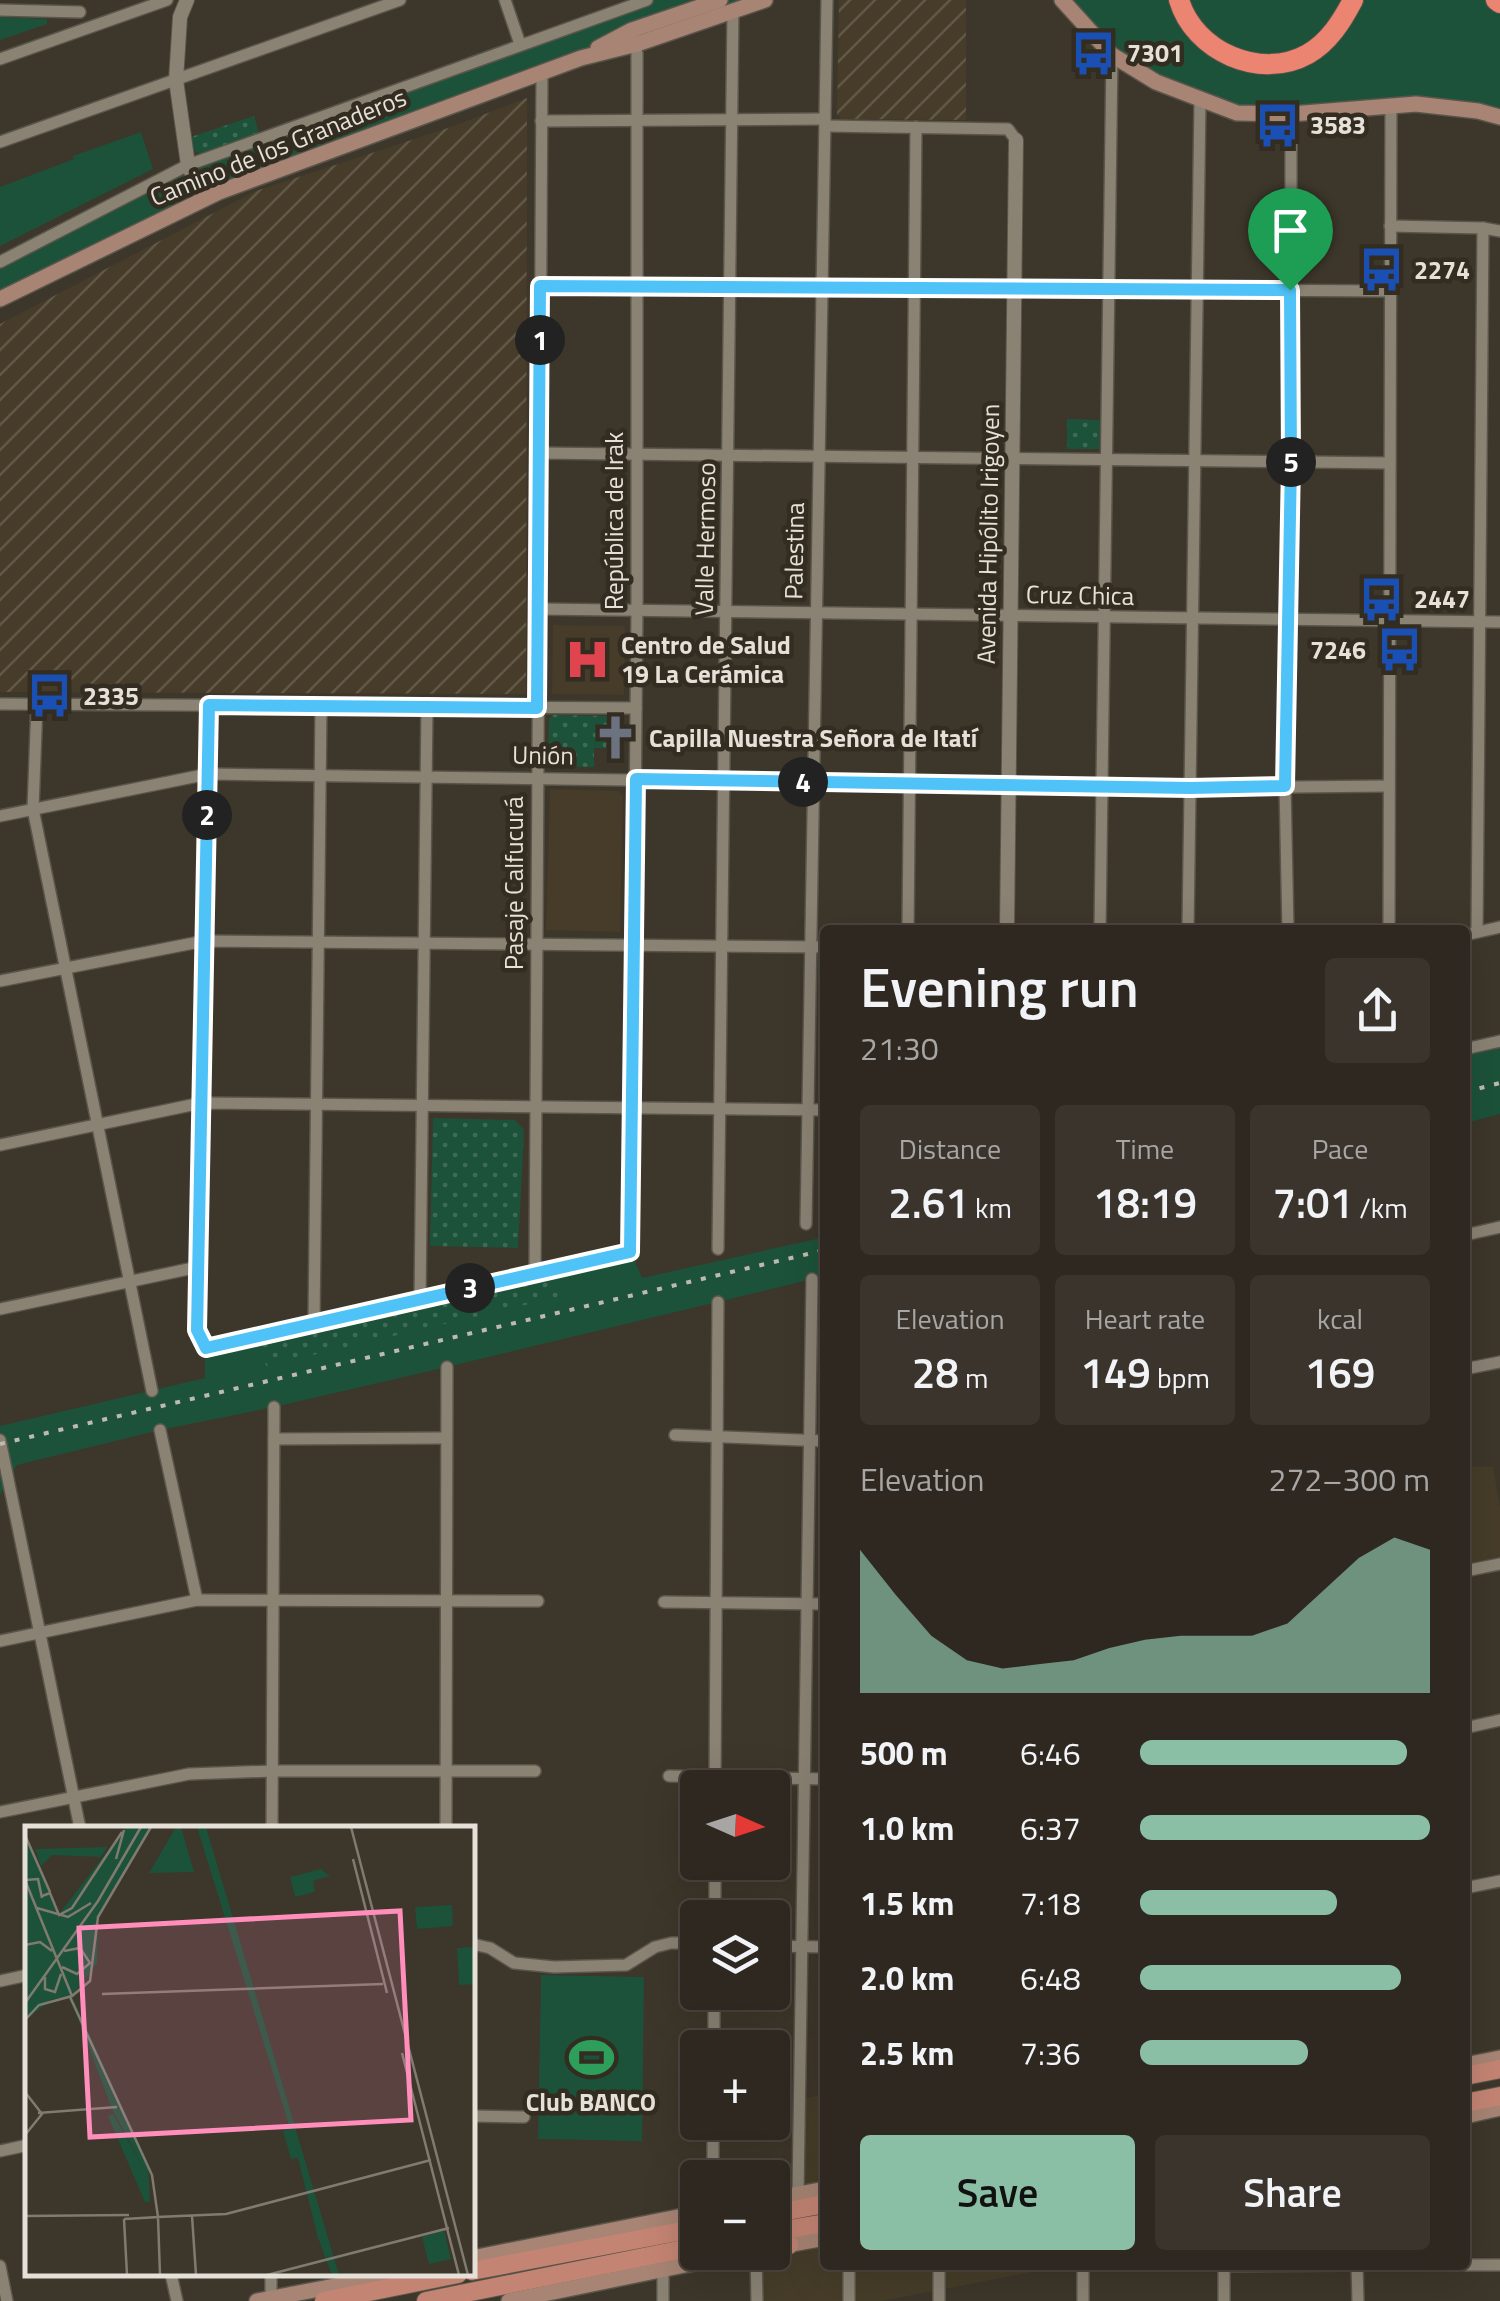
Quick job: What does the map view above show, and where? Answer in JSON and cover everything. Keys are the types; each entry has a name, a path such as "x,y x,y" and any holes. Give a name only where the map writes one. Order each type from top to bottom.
{"highway":[{"path":"1179,0 1192,26 1208,43 1225,54 1262,64 1286,62 1308,54 1342,21 1353,0"}],"main road":[{"name":"Camino de los Granaderos","path":"0,299 204,199 634,37 727,5 765,0"},
{"path":"1062,0 1112,55 1156,82 1238,113 1291,114 1416,104 1500,117"},
{"path":"1470,2063 1500,2058"},
{"path":"1470,2075 1500,2069"},
{"path":"1470,2101 1500,2096"},
{"path":"1470,2115 1500,2108"},
{"path":"790,2195 820,2190"},
{"path":"790,2211 820,2205"},
{"path":"475,2257 680,2217"},
{"path":"790,2229 820,2224"},
{"path":"475,2270 680,2231"},
{"path":"790,2244 820,2239"},
{"path":"426,2301 680,2250"},
{"path":"510,2301 680,2266"},
{"path":"266,2300 387,2276"},
{"path":"324,2301 447,2276"}],"street":[{"path":"0,59 166,0"},
{"path":"175,0 180,16"},
{"path":"187,0 180,16 176,80 188,165 204,199"},
{"path":"0,142 400,0"},
{"path":"505,0 520,44"},
{"path":"0,262 188,165 647,0"},
{"name":"Palestina","path":"806,1224 827,0"},
{"name":"Valle Hermoso","path":"718,1249 732,118 727,5"},
{"path":"0,10 80,6 81,29"},
{"name":"República de Irak","path":"536,1274 630,1252 637,611 634,37"},
{"path":"1100,925 1112,55"},
{"name":"Pasaje Calfucurá","path":"536,1274 542,72"},
{"path":"1188,925 1200,100"},
{"path":"1389,925 1391,105"},
{"path":"1288,925 1285,786 1291,462 1291,114"},
{"path":"541,121 732,118 1008,129 1016,140"},
{"path":"908,925 916,127"},
{"name":"Avenida Hipólito Irigoyen","path":"1007,925 1016,140"},
{"path":"1390,226 1500,231"},
{"path":"1483,228 1480,622 1471,933 1500,926"},
{"path":"540,286 1389,291"},
{"path":"539,454 1389,463"},
{"name":"Cruz Chica","path":"538,609 1500,622"},
{"path":"0,704 636,708"},
{"path":"38,704 33,809 152,1391"},
{"path":"209,705 197,1330 206,1348 536,1274"},
{"path":"314,1323 321,706"},
{"path":"420,1300 428,707"},
{"name":"Unión","path":"0,816 208,774 1190,788 1390,786"},
{"path":"0,981 204,941 820,947"},
{"path":"1470,1048 1500,1040"},
{"path":"0,1145 201,1103 820,1110"},
{"path":"1470,1233 1500,1227"},
{"path":"0,1309 198,1267"},
{"path":"798,2194 812,1279"},
{"path":"715,1770 718,1302"},
{"path":"1470,1367 1500,1362"},
{"path":"446,1826 447,1367"},
{"path":"272,1826 274,1407"},
{"path":"160,1430 197,1600"},
{"path":"675,1435 820,1441"},
{"path":"274,1439 446,1438"},
{"path":"0,1440 80,1826"},
{"path":"1470,1570 1500,1564"},
{"path":"0,1641 197,1600 538,1601"},
{"path":"664,1602 820,1604"},
{"path":"1470,1727 1500,1720"},
{"path":"0,1812 189,1774 535,1771"},
{"path":"669,1776 680,1778"},
{"path":"790,1780 820,1780"},
{"path":"1470,1887 1500,1881"},
{"path":"475,1945 490,1948 514,1963 554,1967 626,1964 655,1947 680,1943"},
{"path":"790,1947 820,1947"},
{"path":"0,1981 25,1976"},
{"path":"475,2116 524,2117"},
{"path":"0,2151 25,2146"},
{"path":"1470,2265 1500,2265"},
{"path":"0,2266 8,2301"},
{"path":"663,2270 663,2301"},
{"path":"756,2270 756,2301"},
{"path":"849,2270 849,2301"},
{"path":"939,2270 939,2301"},
{"path":"1083,2270 1083,2301"},
{"path":"1224,2270 1224,2301"},
{"path":"1357,2270 1358,2301"},
{"path":"172,2276 177,2301"}],"shaded area":[{"path":"839,0 966,0 966,120 842,119 837,114"},
{"path":"527,98 526,694 0,692 0,324 256,191"},
{"name":"Centro de Salud 19 La Cerámica","path":"553,625 625,626 624,695 552,694"},
{"path":"550,789 618,791 623,796 620,932 546,930"},
{"path":"1470,1466 1493,1467 1500,1508 1500,1558 1470,1563"},
{"path":"820,2095 820,2270 1043,2270 882,2301 757,2301 756,2270 790,2270 790,2212 798,2194 806,2098"}],"green space":[{"path":"647,0 765,0 219,192 0,299 0,262 188,165"},
{"path":"1062,0 1500,0 1500,117 1416,104 1237,113 1112,55"},
{"path":"0,17 47,19 47,24 0,40"},
{"path":"254,116 259,133 201,154 194,151 191,137"},
{"path":"141,132 153,169 0,246 0,187"},
{"path":"1067,419 1100,420 1099,449 1067,449"},
{"path":"553,715 607,716 606,748 594,748 594,767 552,766 548,762 549,719"},
{"path":"1500,1041 1500,1114 1470,1122 1470,1048"},
{"path":"433,1118 515,1120 524,1130 518,1248 430,1246"},
{"path":"820,1238 820,1277 17,1465 0,1495 0,1426 205,1378 205,1347 631,1252 642,1278"},
{"path":"558,1274 559,1297 266,1366 262,1343"},
{"name":"Club BANCO","path":"541,1975 644,1977 642,2141 538,2139"}],"railway":[{"path":"1470,1091 1500,1083"},
{"path":"0,1444 820,1251"}],"place":[{"name":"7301","path":"1094,53"},
{"name":"3583","path":"1277,125"},
{"name":"2274","path":"1381,270"},
{"name":"2447","path":"1381,599"},
{"name":"7246","path":"1399,650"},
{"name":"Centro de Salud 19 La Cerámica","path":"588,659"},
{"name":"2335","path":"50,696"},
{"name":"Capilla Nuestra Señora de Itatí","path":"616,738"},
{"name":"Club BANCO","path":"591,2058"}],"route":[{"path":"540,286 1290,290 1285,786 1190,788 636,779 630,1252 206,1348 197,1330 209,705 537,708 540,286"}]}
